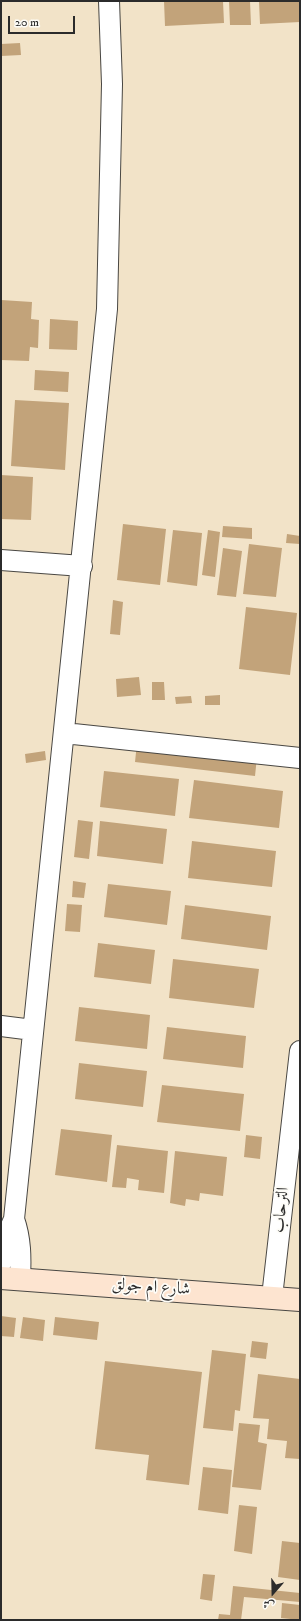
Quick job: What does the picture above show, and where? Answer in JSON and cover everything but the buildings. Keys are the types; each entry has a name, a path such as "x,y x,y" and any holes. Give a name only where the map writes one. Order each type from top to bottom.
{"street":[{"path":"1,1263 6,1237 14,1219 82,566 107,308 112,84 109,1"},
{"path":"1,560 82,566"},
{"path":"64,733 300,758"},
{"path":"1,1026 33,1030"},
{"name":"الترحاب","path":"272,1297 300,1051"},
{"path":"10,1279 21,1255 19,1236 14,1219"},
{"name":"شارع ام جولق","path":"10,1279 300,1300"}]}
